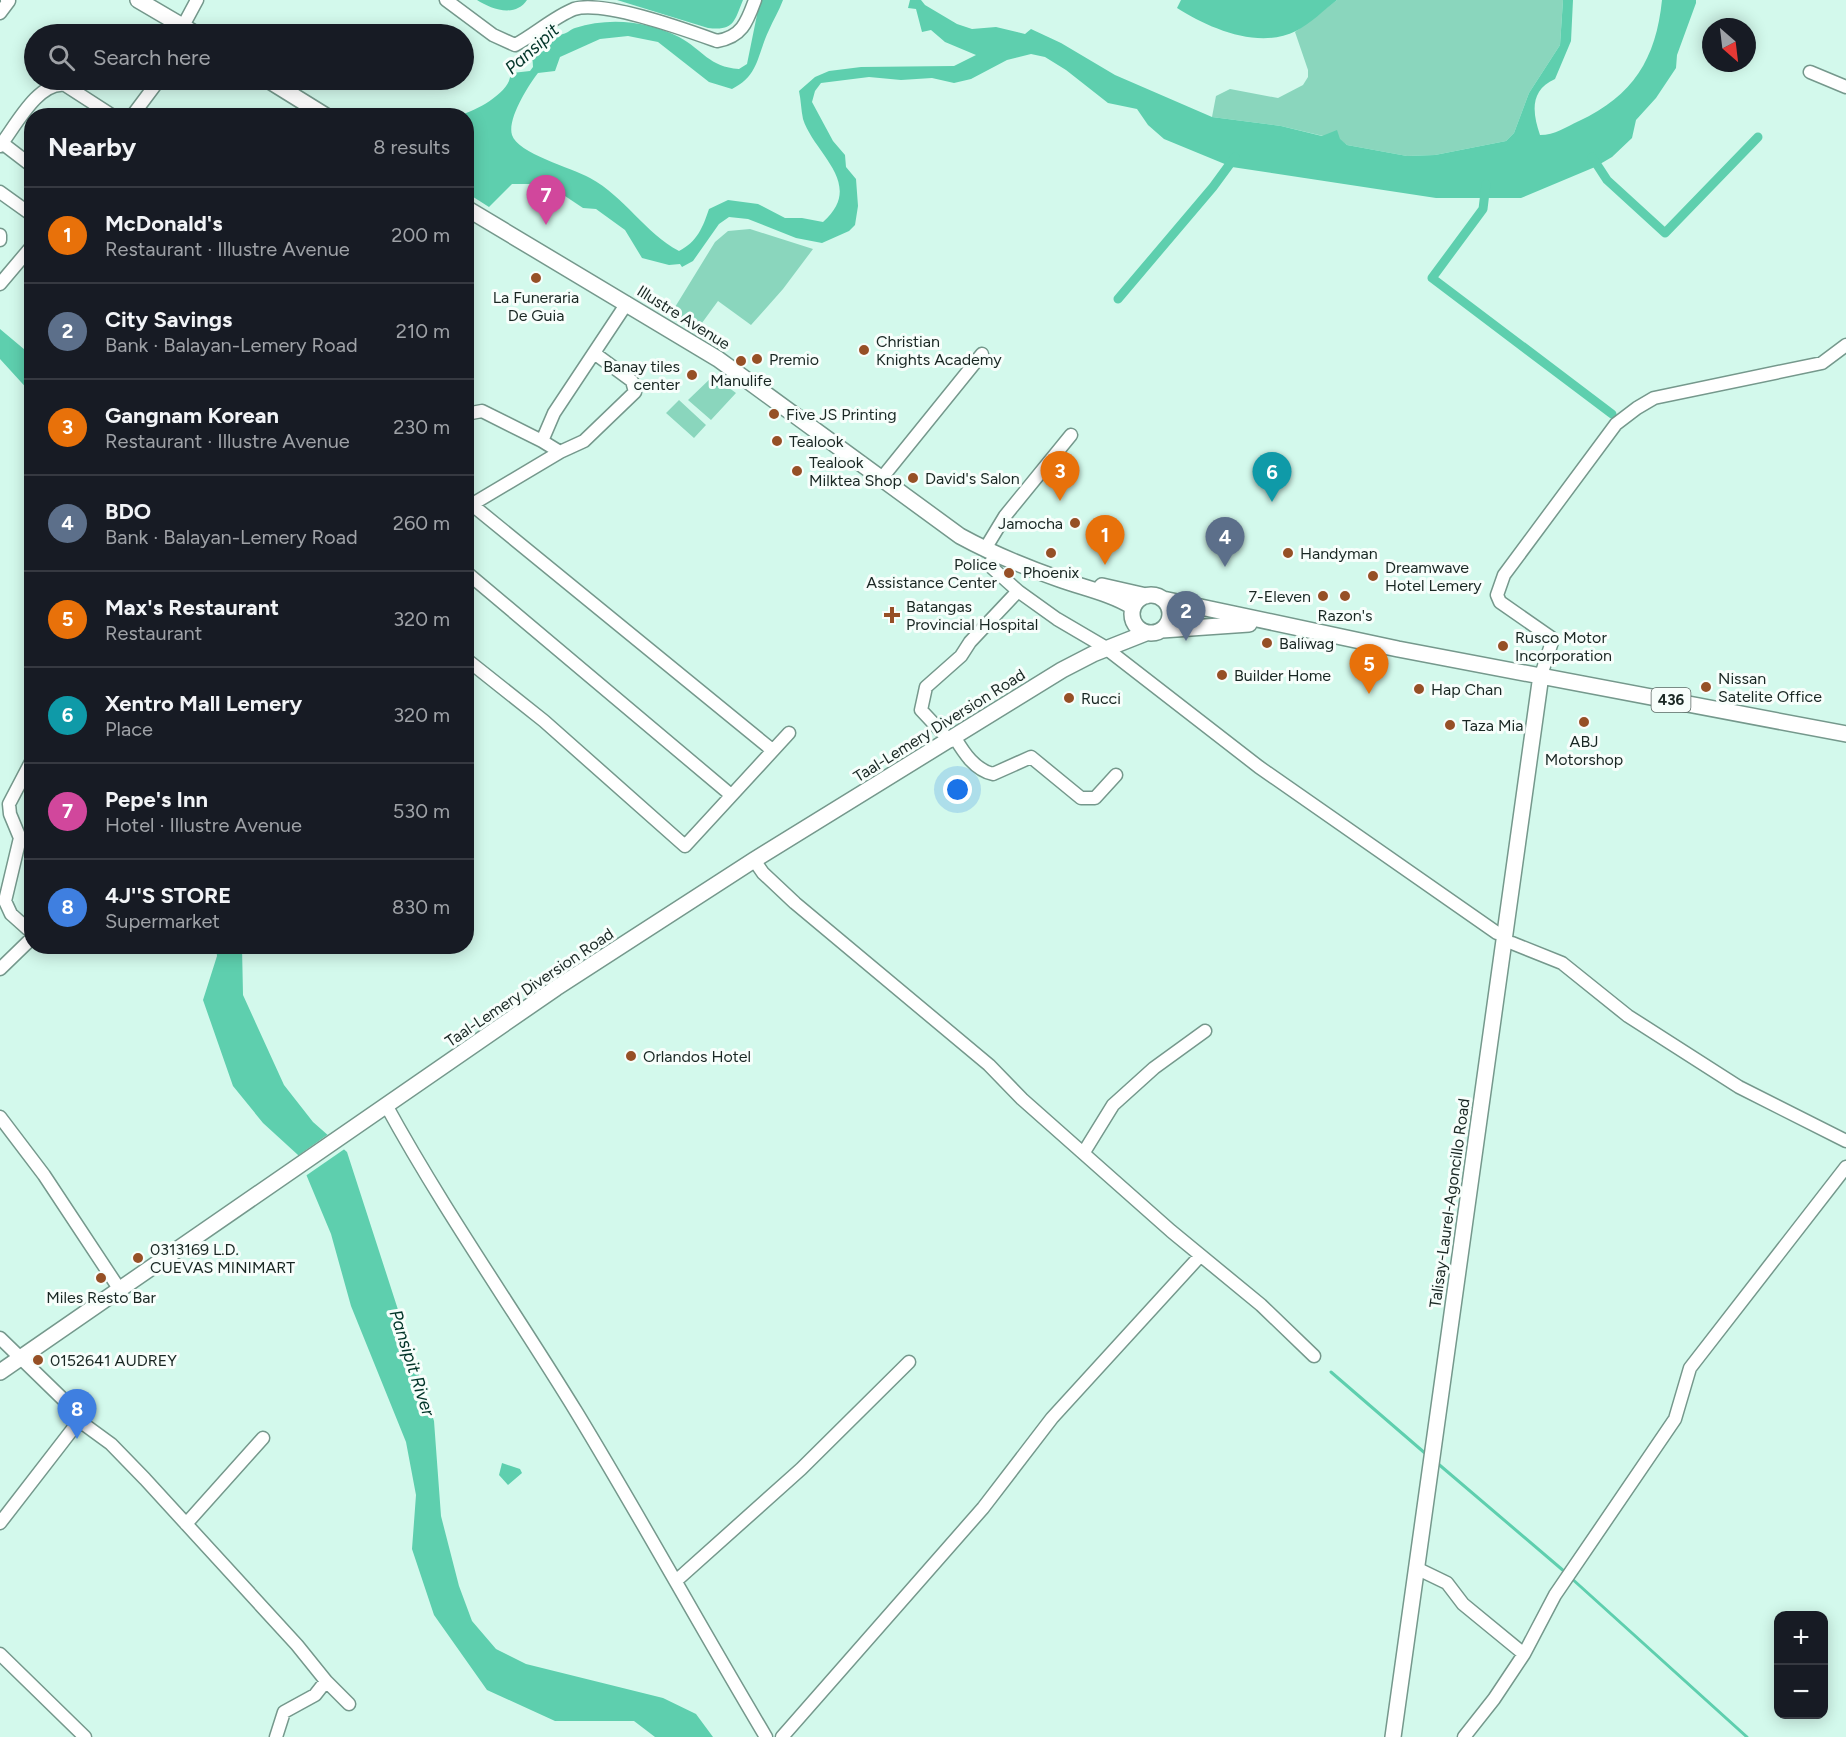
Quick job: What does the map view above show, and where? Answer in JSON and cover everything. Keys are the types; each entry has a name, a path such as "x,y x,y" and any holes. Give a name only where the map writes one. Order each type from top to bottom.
{"main road":[{"path":"138,0 178,24"},
{"path":"284,90 313,108"},
{"name":"Illustre Avenue","path":"474,213 727,365 816,428 942,524 991,551 1058,579 1115,597 1133,607"},
{"name":"Illustre Avenue","path":"1058,579 1128,590 1146,596"},
{"path":"1140,628 1133,607 1146,596"},
{"name":"436","path":"1146,596 1268,623 1846,734"},
{"path":"1162,630 1170,615 1163,599"},
{"name":"436","path":"1140,628 1162,630 1268,623"},
{"name":"Taal-Lemery Diversion Road","path":"0,1372 556,988 754,860 1029,690 1140,628"},
{"name":"Talisay-Laurel-Agoncillo Road","path":"1393,1737 1542,675"}],"street":[{"path":"0,13 9,1 7,0"},
{"path":"193,24 197,0"},
{"path":"446,0 493,35 515,45 572,10 586,6 629,13 717,41 731,39 741,30 755,0"},
{"path":"1810,72 1846,87"},
{"path":"32,108 47,90"},
{"path":"73,90 101,108"},
{"path":"138,108 152,90"},
{"path":"24,118 1,145 24,161"},
{"path":"0,192 24,209"},
{"path":"0,235 0,240"},
{"path":"0,284 24,256"},
{"path":"542,441 554,413 627,303"},
{"path":"1542,675 1553,639 1500,602 1497,595 1504,575 1616,424 1654,398 1822,363 1846,345"},
{"path":"474,503 560,452 584,441 635,392 632,381 594,353"},
{"path":"881,479 982,354"},
{"path":"474,412 482,411 560,452"},
{"path":"1071,435 1011,508 991,551 989,565 1018,591 1259,767 1497,933"},
{"path":"474,510 771,749"},
{"path":"474,579 731,795"},
{"path":"1018,591 970,642 961,656 926,687 921,710 953,739 965,755 987,773 993,774 1031,757 1081,798 1095,798 1116,775"},
{"path":"474,665 544,720 685,846 771,749 789,733"},
{"path":"24,775 9,804 10,814 20,838 5,901 11,914 24,926"},
{"path":"754,860 763,873 795,903 989,1065 1022,1099 1200,1256 1262,1305 1314,1356"},
{"path":"1512,943 1562,963 1628,1016 1738,1087 1846,1141"},
{"path":"0,969 24,945"},
{"path":"1084,1152 1113,1105 1154,1068 1205,1031"},
{"path":"386,1105 677,1580 717,1650 729,1677 766,1737"},
{"path":"0,1117 44,1175 120,1290"},
{"path":"1464,1737 1494,1699 1524,1654 1556,1595 1675,1419 1690,1368 1846,1167"},
{"path":"782,1737 983,1508 1052,1418 1200,1256"},
{"path":"0,1338 19,1359 70,1406 75,1426 0,1523"},
{"path":"677,1580 801,1469 909,1362"},
{"path":"74,1417 111,1444 349,1704"},
{"path":"186,1524 263,1438"},
{"path":"1416,1568 1447,1583 1463,1604 1524,1654"},
{"path":"0,1654 85,1737"},
{"path":"276,1737 284,1712 315,1695 326,1681"}],"shaded area":[{"path":"1337,0 1563,0 1560,45 1529,93 1514,133 1506,141 1435,155 1407,156 1347,145 1340,140 1281,126 1212,117 1216,96 1230,89 1278,98 1303,85 1308,77 1308,70 1295,32"},
{"path":"750,229 813,249 783,289 751,325 718,301 699,327 672,312 715,242 728,231"},
{"path":"713,376 736,393 711,420 688,400"},
{"path":"679,400 706,425 694,438 666,413"}],"water":[{"path":"477,0 527,0 516,9 503,10"},
{"path":"617,0 743,0 732,23 717,29"},
{"path":"760,0 783,0 752,71 741,84 732,89 709,82 658,42 628,36 600,39 560,57 555,71 538,73 515,112 511,128 512,135 516,142 534,154 582,174 602,186 656,235 679,251 698,233 709,209 728,200 758,204 785,218 823,222 835,208 840,195 838,182 833,169 803,119 799,91 815,77 829,71 861,67 954,66 976,55 945,42 931,30 922,32 916,9 908,8 910,0 921,0 925,5 957,24 972,29 996,27 1025,34 1031,29 1061,43 1115,75 1212,117 1281,126 1322,136 1337,130 1340,139 1347,145 1407,156 1435,155 1506,141 1514,133 1529,93 1560,45 1563,0 1573,0 1571,41 1555,79 1541,89 1537,95 1535,118 1540,135 1551,134 1598,111 1627,87 1639,73 1647,58 1659,21 1662,0 1696,0 1677,55 1676,68 1656,98 1636,120 1632,138 1612,157 1595,167 1521,198 1436,198 1232,167 1164,139 1148,125 1137,109 1108,103 1066,70 1045,57 1031,54 1007,60 971,79 954,83 932,78 901,80 869,77 821,83 815,91 812,102 833,141 845,155 846,167 856,179 858,206 855,225 849,231 822,243 796,238 748,219 729,217 719,224 693,261 682,267 680,264 669,265 642,258 625,230 596,209 583,208 556,190 532,184 512,184 489,207 474,197 474,110 500,93 512,73 530,71 533,67 532,52 550,39 588,25 628,22 654,27 679,37 720,65 739,69 747,64"},
{"path":"1181,0 1337,0 1296,31 1266,38 1234,34 1204,23 1177,8"},
{"path":"0,329 24,349 24,385 0,359"},
{"name":"Pansipit River","path":"217,954 242,954 243,995 284,1085 313,1122 347,1152 434,1421 441,1516 459,1586 472,1621 496,1649 526,1664 663,1698 696,1714 713,1737 655,1737 634,1721 555,1721 487,1690 434,1615 412,1549 416,1495 406,1442 351,1306 331,1234 298,1155 263,1123 233,1086 203,1000"},
{"path":"502,1463 520,1469 522,1473 508,1485 499,1475"}],"pier":[{"path":"330,1133 346,1148 304,1177 296,1157"}],"waterway":[{"path":"1592,157 1607,180 1665,233 1758,137"},
{"path":"1118,299 1213,187 1235,157"},
{"path":"1486,184 1483,209 1432,278 1612,414"},
{"path":"1331,1372 1426,1454"},
{"path":"1436,1462 1565,1572"},
{"path":"1570,1577 1747,1737"}],"place":[{"name":"Pepe's Inn","path":"546,225"},
{"name":"La Funeraria De Guia","path":"536,278"},
{"name":"Christian Knights Academy","path":"864,350"},
{"name":"Premio","path":"757,359"},
{"name":"Manulife","path":"741,361"},
{"name":"Banay tiles center","path":"692,375"},
{"name":"Five JS Printing","path":"774,414"},
{"name":"Tealook","path":"777,441"},
{"name":"Tealook Milktea Shop","path":"797,471"},
{"name":"David's Salon","path":"913,478"},
{"name":"Gangnam Korean","path":"1060,501"},
{"name":"Xentro Mall Lemery","path":"1272,502"},
{"name":"Jamocha","path":"1075,523"},
{"name":"Phoenix","path":"1051,553"},
{"name":"Handyman","path":"1288,553"},
{"name":"McDonald's","path":"1105,565"},
{"name":"BDO","path":"1225,567"},
{"name":"Police Assistance Center","path":"1009,573"},
{"name":"Dreamwave Hotel Lemery","path":"1373,576"},
{"name":"7-Eleven","path":"1323,596"},
{"name":"Razon's","path":"1345,596"},
{"name":"Batangas Provincial Hospital","path":"892,615"},
{"name":"City Savings","path":"1186,641"},
{"name":"Baliwag","path":"1267,643"},
{"name":"Rusco Motor Incorporation","path":"1503,646"},
{"name":"Builder Home","path":"1222,675"},
{"name":"Nissan Satelite Office","path":"1706,687"},
{"name":"Hap Chan","path":"1419,689"},
{"name":"Max's Restaurant","path":"1369,694"},
{"name":"Rucci","path":"1069,698"},
{"name":"ABJ Motorshop","path":"1584,722"},
{"name":"Taza Mia","path":"1450,725"},
{"name":"Orlandos Hotel","path":"631,1056"},
{"name":"0313169 L.D. CUEVAS MINIMART","path":"138,1258"},
{"name":"Miles Resto Bar","path":"101,1278"},
{"name":"0152641 AUDREY","path":"38,1360"},
{"name":"4J''S STORE","path":"77,1439"}],"water label":[{"name":"Pansipit","path":"532,49"}]}
